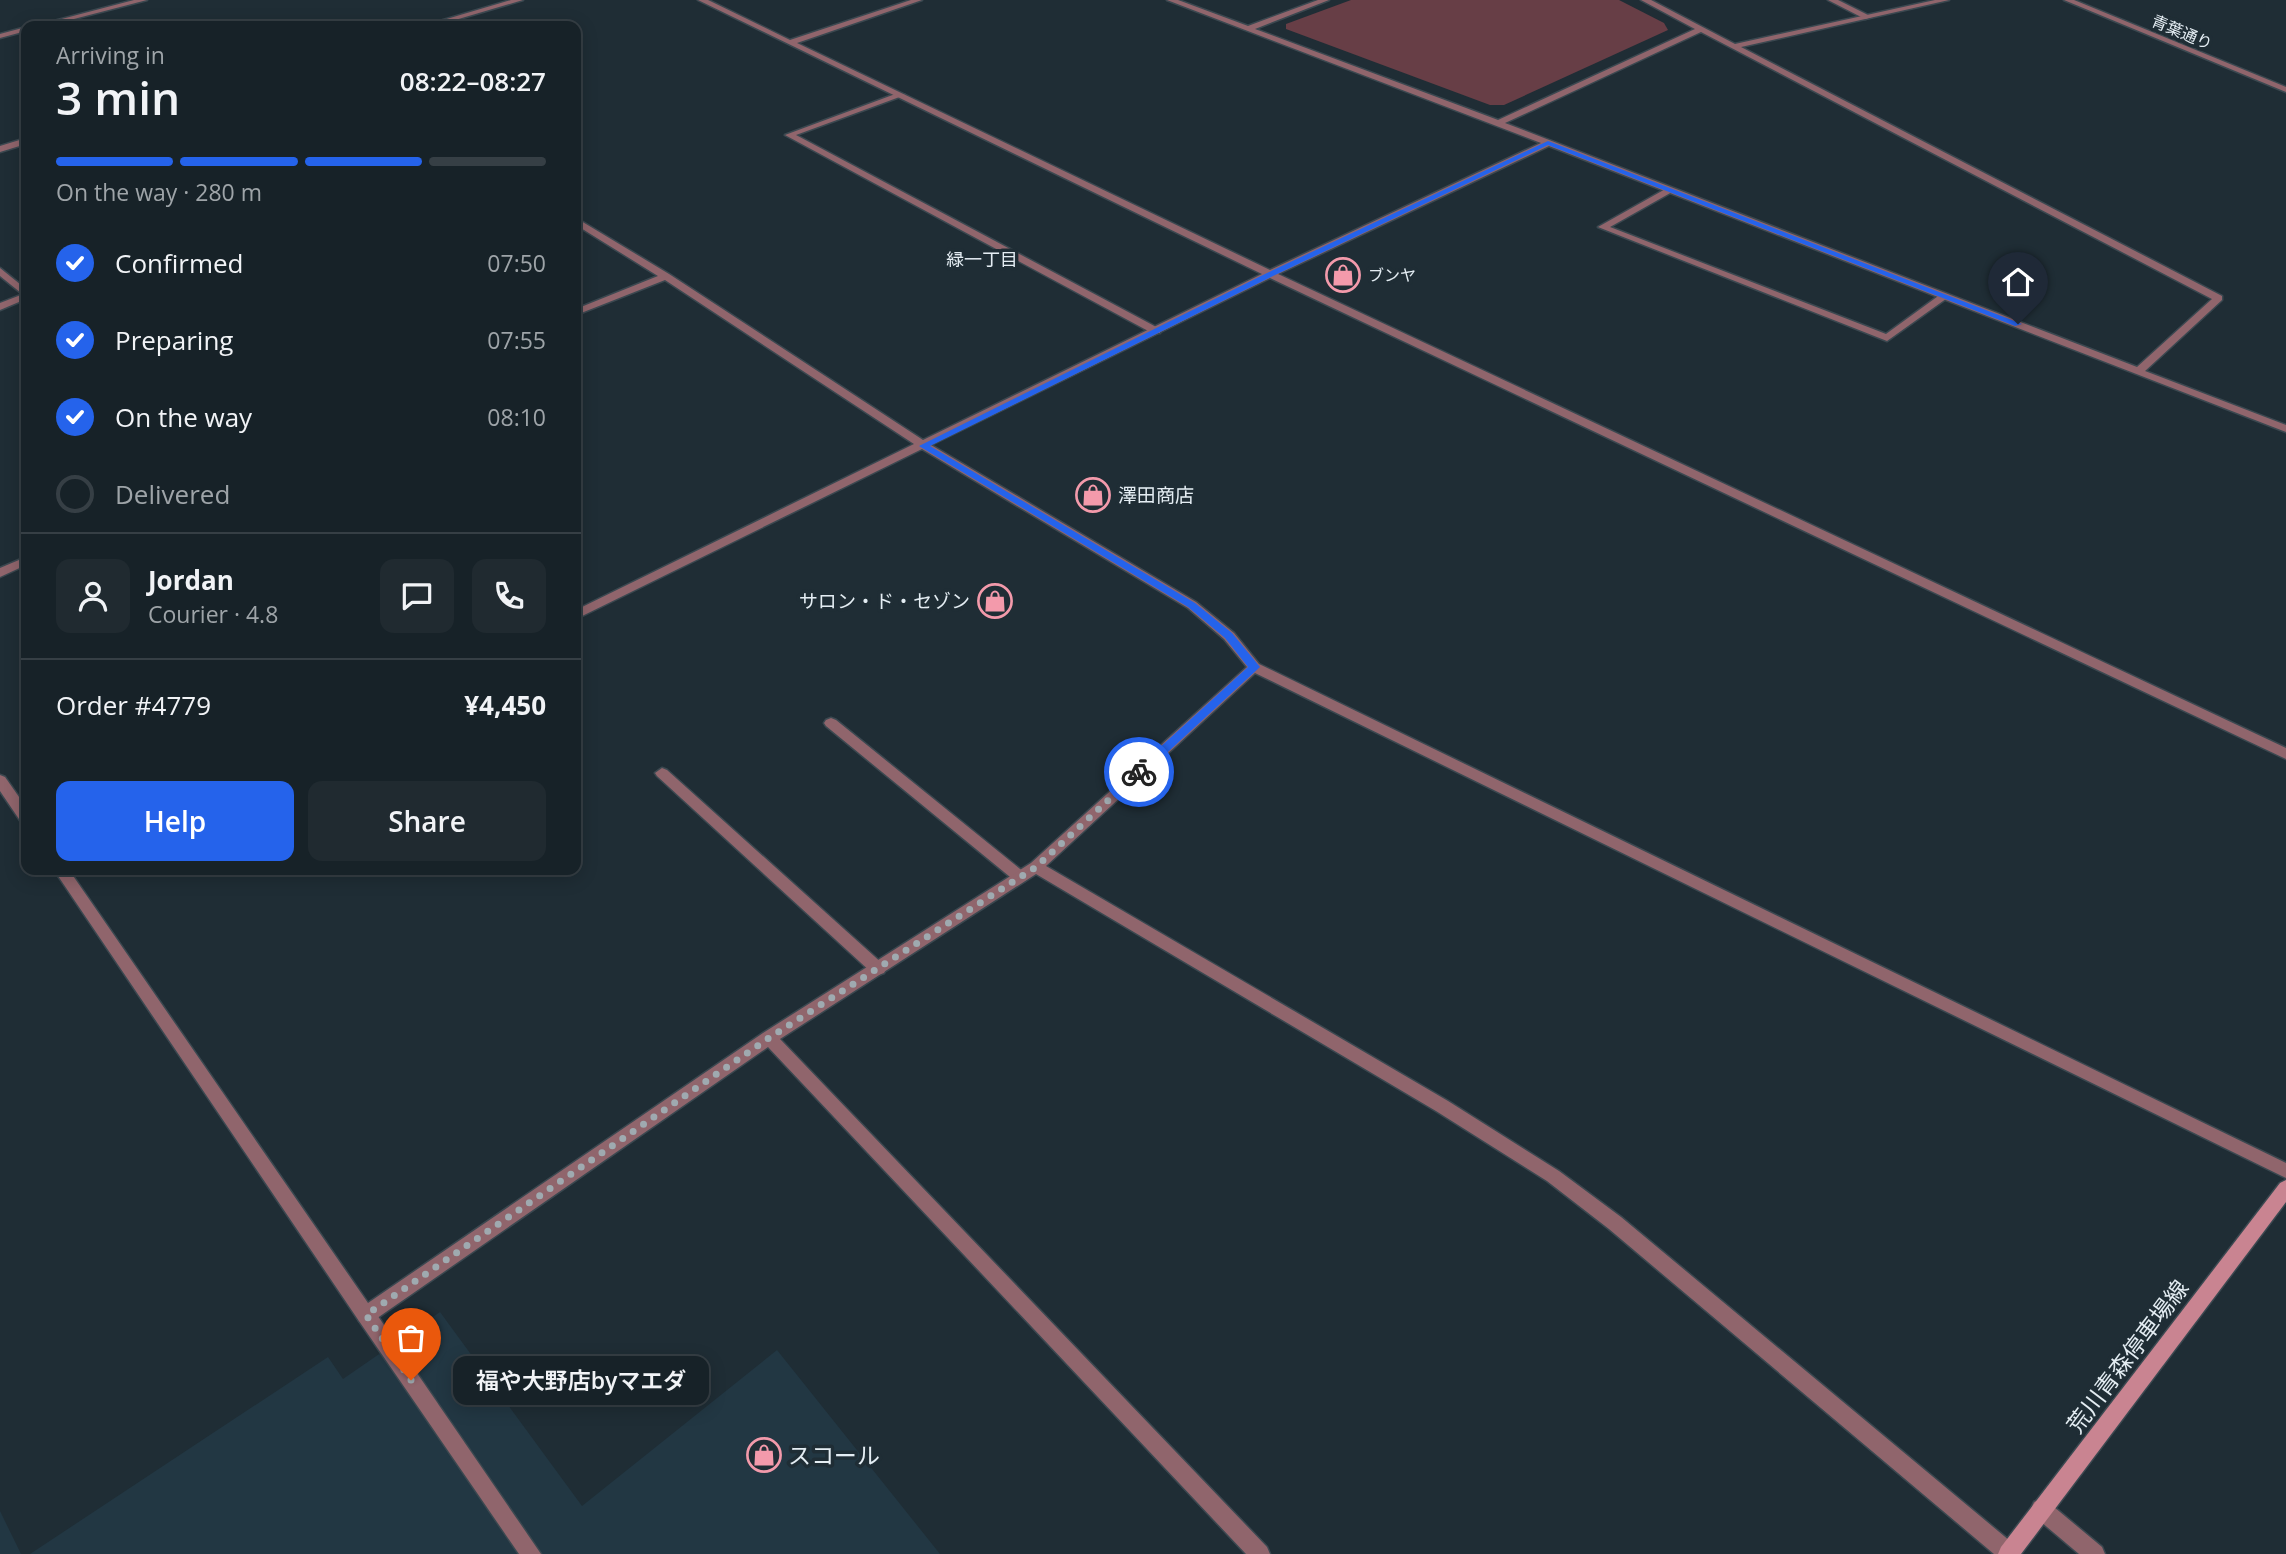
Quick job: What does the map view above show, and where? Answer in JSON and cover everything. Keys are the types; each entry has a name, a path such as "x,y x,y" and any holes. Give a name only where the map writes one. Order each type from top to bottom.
{"main road":[{"name":"荒川青森停車場線","path":"2008,1553 2286,1188"}],"street":[{"path":"59,21 143,0"},
{"path":"445,21 519,0"},
{"path":"702,0 1270,274 2286,754"},
{"path":"790,42 918,0"},
{"path":"1171,0 2286,429"},
{"path":"1247,29 1325,0"},
{"path":"1645,0 2218,298 2139,371"},
{"path":"1832,0 1868,17"},
{"path":"1734,47 1945,0"},
{"name":"青葉通り","path":"2068,0 2286,90"},
{"path":"1499,124 1701,29"},
{"path":"0,36 21,30"},
{"path":"901,96 789,135 1156,331"},
{"path":"0,149 21,143"},
{"path":"581,613 1270,274 1548,143"},
{"path":"1669,190 1603,227 1887,338 1945,296"},
{"path":"581,224 666,276 924,446 1192,605 1229,636 1254,667 2286,1171"},
{"path":"0,271 21,290"},
{"path":"581,310 666,276"},
{"path":"0,307 21,297"},
{"path":"0,573 21,563"},
{"path":"366,1315 769,1038 1028,872 1254,667"},
{"path":"831,723 1028,872 1442,1106 1553,1176 1615,1223 2008,1553"},
{"path":"662,772 878,969"},
{"path":"0,780 21,811"},
{"path":"64,875 531,1554"},
{"path":"769,1038 1260,1554"},
{"path":"2041,1509 2095,1554"}],"shaded area":[{"path":"1351,0 1619,0 1664,23 1668,30 1504,105 1490,105 1286,29 1286,24"},
{"path":"440,1312 582,1506 777,1350 940,1554 30,1554 328,1357 343,1379"},
{"path":"0,1511 21,1554 0,1554"}],"way so far":[{"path":"411,1380 366,1315 769,1038 1036,867 1139,772"}],"place":[{"name":"ブンヤ","path":"1343,275"},
{"name":"澤田商店","path":"1093,495"},
{"name":"サロン・ド・セゾン","path":"995,601"},
{"name":"福や大野店byマエダ","path":"411,1380"},
{"name":"スコール","path":"764,1455"}],"district":[{"name":"緑一丁目","path":"982,259"}],"route":[{"path":"1139,772 1254,667 1229,636 1192,605 924,446 1270,274 1548,143 2018,324"}]}
